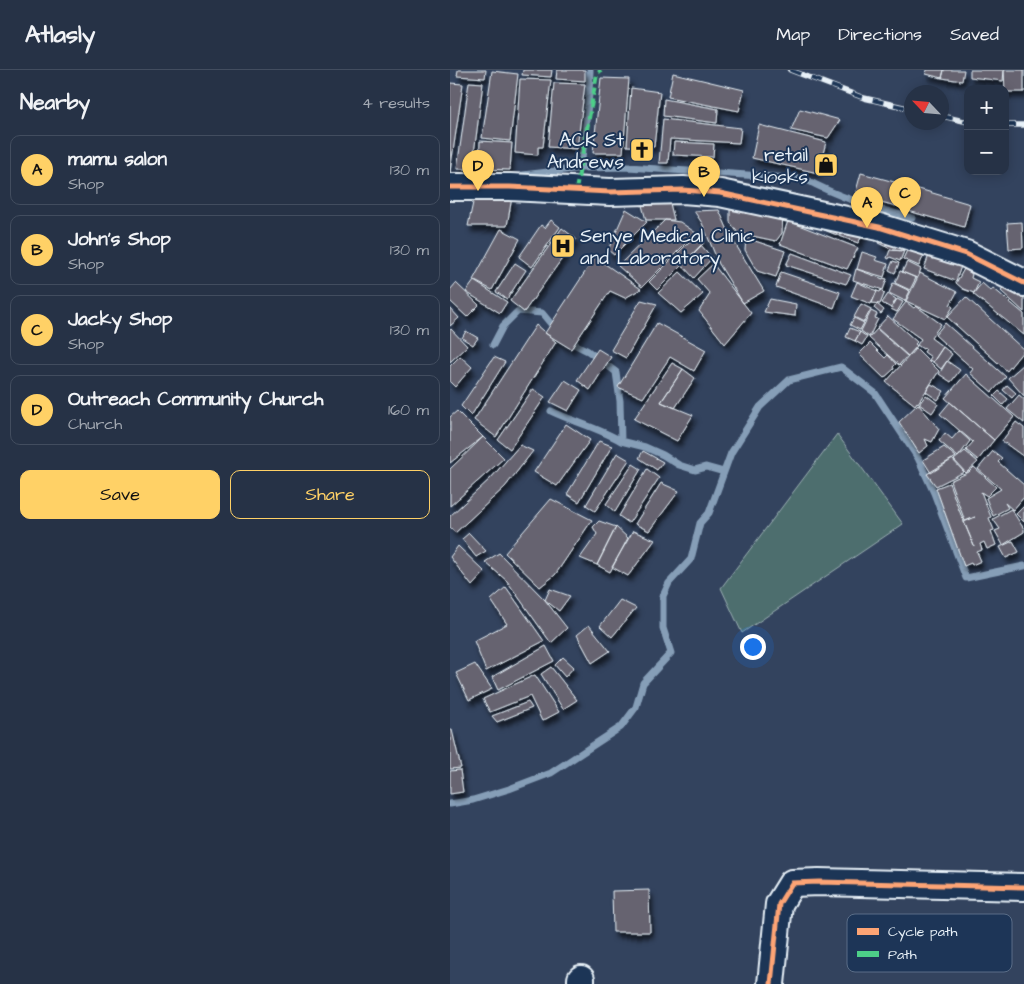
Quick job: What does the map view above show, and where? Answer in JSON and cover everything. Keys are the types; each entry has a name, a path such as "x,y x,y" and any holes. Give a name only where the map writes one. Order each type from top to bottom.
{"street":[{"path":"450,187 510,187 610,192 675,190 720,193 879,227 966,254 1024,282"},
{"path":"771,984 779,904 792,883 1024,886"}],"green space":[{"path":"837,434 903,524 742,633 721,588"}],"building":[{"path":"458,70 486,70 485,78 457,76"},
{"path":"523,70 552,70 551,77 522,75"},
{"path":"557,70 585,70 585,81 556,79"},
{"path":"927,70 944,70 942,78 926,74"},
{"path":"944,70 964,70 962,81 942,78"},
{"path":"970,70 1004,70 1003,81 970,77"},
{"path":"1004,70 1024,70 1024,92 1009,92 1009,85 1005,85"},
{"path":"492,71 518,74 510,141 482,138"},
{"path":"673,73 744,90 739,111 668,97"},
{"path":"601,78 629,79 623,153 593,153"},
{"path":"520,79 551,80 543,147 538,147 538,155 515,153"},
{"path":"469,82 483,83 472,169 457,169"},
{"path":"450,83 463,84 450,172"},
{"path":"554,83 585,84 577,149 548,147"},
{"path":"631,88 660,92 654,147 627,146"},
{"path":"664,99 718,109 717,123 663,116"},
{"path":"800,109 840,120 828,138 791,130"},
{"path":"663,119 741,128 739,143 670,139 668,163 659,163"},
{"path":"759,125 826,142 818,173 752,158"},
{"path":"480,141 512,143 510,170 479,169"},
{"path":"674,142 714,144 713,157 673,155"},
{"path":"861,173 902,184 896,206 855,195"},
{"path":"912,187 970,204 964,227 905,210"},
{"path":"667,191 674,220 646,220 640,198"},
{"path":"512,197 507,226 468,226 474,198"},
{"path":"730,207 783,210 782,233 776,241 738,233 730,222"},
{"path":"626,209 647,222 614,255 608,250"},
{"path":"719,210 731,237 764,291 743,303 719,264 702,223 694,211"},
{"path":"551,220 560,227 532,267 519,257 541,225 545,228"},
{"path":"665,220 680,222 696,233 642,287 618,266"},
{"path":"788,221 858,248 847,269 780,244"},
{"path":"1022,222 1023,248 1009,249 1007,223"},
{"path":"833,223 867,228 858,243 824,230"},
{"path":"562,228 576,239 524,312 510,301"},
{"path":"501,229 520,239 492,290 473,280"},
{"path":"884,229 909,240 904,251 893,250 878,243"},
{"path":"697,234 705,242 657,290 649,282"},
{"path":"746,238 785,251 776,277 757,271 745,250"},
{"path":"701,245 712,258 694,278 682,265"},
{"path":"908,248 924,255 919,266 903,259"},
{"path":"890,250 904,251 900,261 890,257 889,259 887,258"},
{"path":"862,252 877,257 875,260 888,264 884,277 857,269"},
{"path":"792,253 851,275 846,284 786,265"},
{"path":"929,255 961,266 956,281 924,269"},
{"path":"595,257 641,289 625,298 610,291 571,349 545,333"},
{"path":"893,261 899,263 895,273 889,270"},
{"path":"907,262 921,269 917,278 902,272"},
{"path":"515,263 526,270 507,299 496,292"},
{"path":"713,264 751,313 725,344 699,311 710,294 697,279"},
{"path":"856,269 887,279 883,290 853,280"},
{"path":"964,269 972,274 971,278 979,282 974,293 963,289 956,283"},
{"path":"900,271 916,278 910,290 895,283"},
{"path":"680,272 703,294 681,313 658,293"},
{"path":"781,272 840,292 834,308 776,287"},
{"path":"920,273 957,292 950,305 953,307 945,319 906,301"},
{"path":"474,281 507,302 500,313 466,292"},
{"path":"857,282 877,291 871,304 851,296"},
{"path":"456,283 479,305 467,317 450,301 450,290"},
{"path":"893,283 910,291 905,301 889,293"},
{"path":"982,283 991,291 993,288 1024,314 1024,335 973,294"},
{"path":"1007,283 1024,298 1024,312 1001,291"},
{"path":"881,290 885,292 880,304 872,303 877,291 880,292"},
{"path":"888,294 896,299 891,308 882,303"},
{"path":"966,297 1024,350 1007,371 947,317"},
{"path":"770,299 796,304 795,316 764,312"},
{"path":"897,299 903,302 897,312 891,309"},
{"path":"641,300 657,304 626,358 611,350"},
{"path":"906,302 914,308 916,306 941,324 931,338 943,347 933,362 929,360 931,357 924,352 926,349 917,345 921,339 893,319"},
{"path":"861,304 871,309 864,322 854,317"},
{"path":"877,304 884,310 881,314 874,308"},
{"path":"450,308 459,318 450,326"},
{"path":"871,311 877,314 875,318 878,319 869,337 861,331"},
{"path":"888,316 917,342 915,344 917,346 908,356 877,328"},
{"path":"854,318 864,323 860,330 850,325"},
{"path":"657,323 706,350 694,371 670,357 643,398 618,387"},
{"path":"945,323 1006,377 992,392 970,373 973,369 935,335"},
{"path":"536,325 556,342 496,437 474,420"},
{"path":"850,328 860,332 855,341 846,337"},
{"path":"877,329 907,356 899,365 869,338"},
{"path":"450,330 467,346 450,362"},
{"path":"466,331 478,338 473,345 462,338"},
{"path":"860,332 867,337 862,345 855,341"},
{"path":"870,343 885,358 888,355 896,364 893,367 894,369 884,378 859,354"},
{"path":"943,347 952,354 941,369 933,362"},
{"path":"916,348 939,371 915,405 886,382"},
{"path":"598,349 611,357 590,390 577,380"},
{"path":"460,356 472,367 455,387 450,382 450,366"},
{"path":"494,357 505,362 471,416 461,406"},
{"path":"947,361 960,370 951,382 939,374"},
{"path":"672,363 683,369 661,402 693,415 677,441 634,419"},
{"path":"1024,364 1024,396 1008,378"},
{"path":"683,369 695,378 675,408 661,402"},
{"path":"966,374 1014,417 994,440 945,398"},
{"path":"565,380 581,390 568,411 550,402"},
{"path":"931,384 944,391 938,400 926,392"},
{"path":"1007,385 1016,393 1012,398 1003,390"},
{"path":"533,389 545,397 510,449 498,440"},
{"path":"999,391 1008,399 1003,405 994,396"},
{"path":"926,395 938,404 932,413 919,404"},
{"path":"1019,395 1024,399 1024,423 1007,409"},
{"path":"950,402 994,440 978,460 966,450 973,442 940,414"},
{"path":"918,404 939,429 932,442 925,439 928,446 919,453 899,422"},
{"path":"457,411 483,437 450,463 450,417"},
{"path":"1016,422 1024,428 1024,457 1002,441"},
{"path":"566,424 590,440 557,486 534,472"},
{"path":"959,431 970,441 958,457 939,441 945,433 952,439"},
{"path":"483,437 504,458 450,506 450,469"},
{"path":"599,441 612,446 579,502 567,494"},
{"path":"520,445 533,451 505,487 455,533 450,527 450,516 491,478"},
{"path":"944,447 956,457 931,473 923,460"},
{"path":"643,451 663,462 657,470 639,458"},
{"path":"965,451 978,462 966,473 954,460"},
{"path":"993,451 1002,458 998,462 1024,485 1024,497 1013,510 1005,503 1008,508 993,516 986,498 1001,489 978,469"},
{"path":"617,453 629,460 595,511 586,505"},
{"path":"952,459 964,472 936,486 927,474"},
{"path":"633,464 641,469 615,512 606,504"},
{"path":"974,467 996,487 987,496 981,492 991,517 989,518 994,530 991,531 996,545 987,549 984,542 980,544 982,550 977,552 981,561 964,566 936,488 949,483 964,522 975,517 965,521 950,481 969,472"},
{"path":"647,469 659,478 629,523 619,516"},
{"path":"661,483 679,491 649,531 635,524"},
{"path":"551,499 592,520 555,575 540,587 505,553"},
{"path":"1024,506 1024,522 1016,514"},
{"path":"1011,509 1024,532 1003,545 995,531 1000,529 993,519"},
{"path":"599,521 616,527 597,565 580,558 597,534 593,527"},
{"path":"616,527 628,538 610,572 597,565"},
{"path":"633,531 655,540 628,576 612,567"},
{"path":"469,533 486,551 476,557 462,539"},
{"path":"1013,541 1019,552 1006,558 1000,547"},
{"path":"458,546 485,572 472,586 450,557"},
{"path":"499,553 545,600 567,628 551,643 507,581 485,562"},
{"path":"506,587 544,641 486,671 474,641 507,624 491,600"},
{"path":"550,589 570,596 559,611 545,600"},
{"path":"620,600 636,608 612,637 600,626"},
{"path":"589,625 610,651 592,663 577,635"},
{"path":"546,646 554,661 498,690 492,677"},
{"path":"563,657 574,667 565,677 555,665"},
{"path":"475,664 492,689 469,700 456,673"},
{"path":"551,667 577,700 563,709 541,674"},
{"path":"535,675 559,712 542,721 530,696 490,712 483,699"},
{"path":"528,702 532,708 497,722 492,716"},
{"path":"450,730 452,730 461,768 450,769"},
{"path":"460,770 463,792 450,794 450,771"},
{"path":"649,890 650,932 613,932 612,891"}],"waterway":[{"path":"581,168 590,70"},
{"path":"523,175 581,168 628,167 805,179 844,197 912,218"},
{"path":"493,345 503,326 518,311 542,313 556,330"},
{"path":"568,341 588,351 616,372 620,401 621,441 645,447 679,465 695,470 706,467 724,472"},
{"path":"450,804 473,800 509,789 551,773 621,727 636,707 643,683 671,653 663,628 663,596 669,583 691,559 700,523 709,513 731,453 760,407 789,380 841,367 875,393 918,458 934,493 966,578 1024,566"},
{"path":"551,411 604,432 621,441"}],"railway":[{"path":"790,70 864,98 904,107"},
{"path":"949,118 964,121"},
{"path":"1009,125 1024,125"}],"marked path":[{"path":"576,190 597,74 601,70"}],"cycle path":[{"path":"450,187 510,187 610,192 683,190 720,193 879,227 966,254 1024,283"},
{"path":"771,984 779,904 792,883 1024,887"}],"place":[{"name":"ACK St Andrews","path":"642,150"},
{"name":"retail kiosks","path":"826,165"},
{"name":"Outreach Community Church","path":"478,191"},
{"name":"John's Shop","path":"704,197"},
{"name":"Jacky Shop","path":"905,218"},
{"name":"mamu salon","path":"867,228"},
{"name":"Senye Medical Clinic and Laboratory","path":"563,246"}]}
